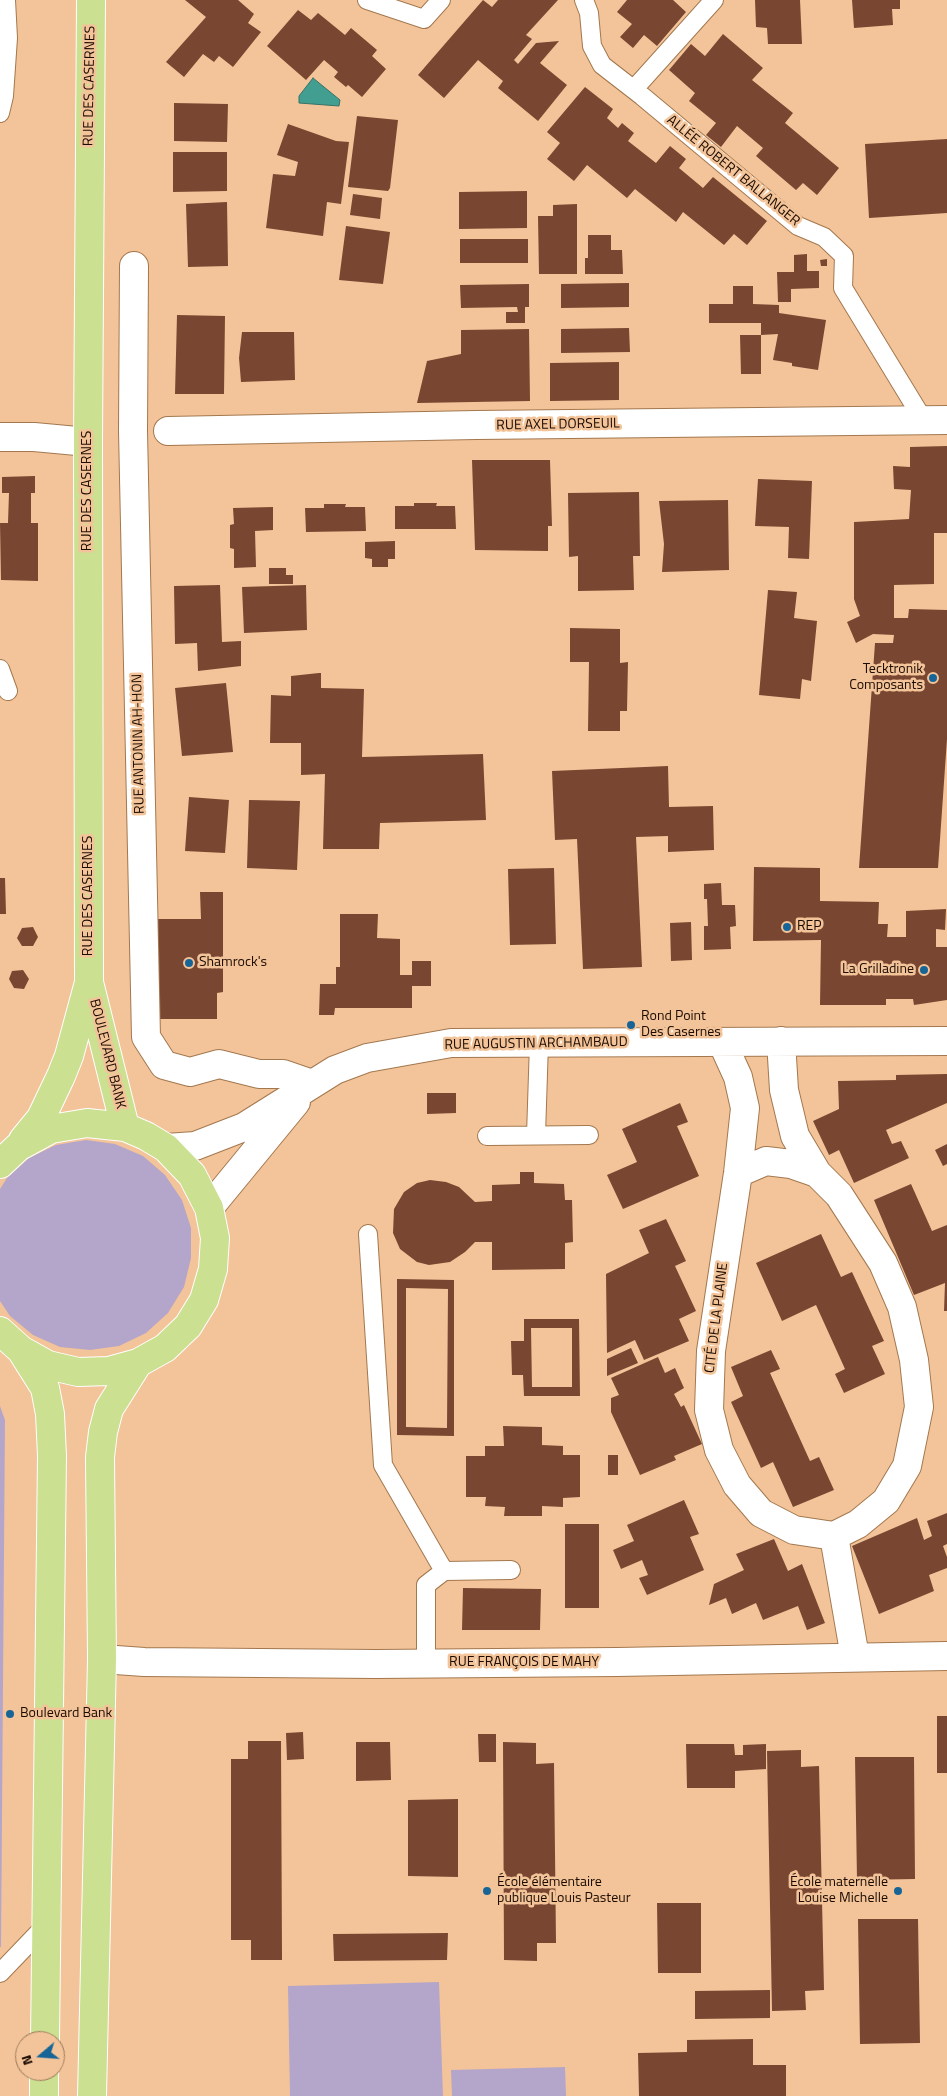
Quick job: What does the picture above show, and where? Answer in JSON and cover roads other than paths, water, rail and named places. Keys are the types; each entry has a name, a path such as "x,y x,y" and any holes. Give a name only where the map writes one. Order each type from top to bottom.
{"main road":[{"name":"RUE DES CASERNES","path":"89,982 88,442 91,0"},
{"name":"BOULEVARD BANK","path":"89,982 124,1128"},
{"name":"BOULEVARD BANK","path":"9,1155 41,1118 61,1076 69,1056 89,982"},
{"path":"0,1332 21,1350 48,1365 78,1372 109,1371 138,1364 165,1348 188,1326 204,1300 214,1270 215,1238 209,1208 192,1175 166,1148 146,1136 124,1128 87,1123 51,1129 9,1155"},
{"path":"21,1350 45,1388 50,1414 52,1456 45,2031"},
{"path":"92,2096 102,1659 100,1457 103,1432 109,1409 138,1364"},
{"path":"44,2081 44,2096"}],"street":[{"name":"RUE ANTONIN AH-HON","path":"134,266 133,441 146,1037 164,1065 190,1072 219,1064 259,1074 284,1074 312,1084"},
{"name":"RUE AXEL DORSEUIL","path":"168,432 476,425 936,420"},
{"path":"0,437 34,437 88,442"},
{"path":"781,1041 784,1090 794,1136 817,1173 839,1195 887,1272 902,1307 914,1360 920,1407 907,1466 886,1501 858,1524 834,1536 855,1657"},
{"name":"RUE AUGUSTIN ARCHAMBAUD","path":"166,1148 195,1146 244,1127 335,1070 367,1058 451,1043 947,1041"},
{"name":"CITÉ DE LA PLAINE","path":"722,1042 738,1077 745,1108 738,1172 711,1350 709,1410 719,1450 737,1485 761,1513 794,1530 834,1536"},
{"name":"RUE AUGUSTIN ARCHAMBAUD","path":"209,1208 312,1084"},
{"path":"738,1172 766,1161 791,1164 817,1173"},
{"name":"RUE FRANÇOIS DE MAHY","path":"102,1659 144,1662 426,1664 947,1656"}],"lane":[{"path":"0,114 4,96 8,38 6,0"},
{"path":"366,0 424,19 441,0"},
{"name":"ALLÉE ROBERT BALLANGER","path":"584,0 589,13 592,46 602,65 634,89 798,226 824,237 844,256 843,288 936,420"},
{"path":"634,89 714,0"},
{"path":"0,669 8,691"},
{"path":"536,1135 539,1043"},
{"path":"487,1136 589,1135"},
{"path":"368,1234 383,1465 444,1571"},
{"path":"426,1664 426,1585 444,1571 511,1570"},
{"path":"0,1973 46,1925"}],"water":[{"path":"313,78 340,100 339,106 299,103 299,96"}],"place":[{"name":"Tecktronik Composants","path":"933,678"},
{"name":"REP","path":"787,927"},
{"name":"Shamrock's","path":"189,963"},
{"name":"La Grilladine","path":"924,970"},
{"name":"Rond Point Des Casernes","path":"631,1025"},
{"name":"Boulevard Bank","path":"10,1714"},
{"name":"École élémentaire publique Louis Pasteur","path":"487,1891"},
{"name":"École maternelle Louise Michelle","path":"898,1891"}]}
